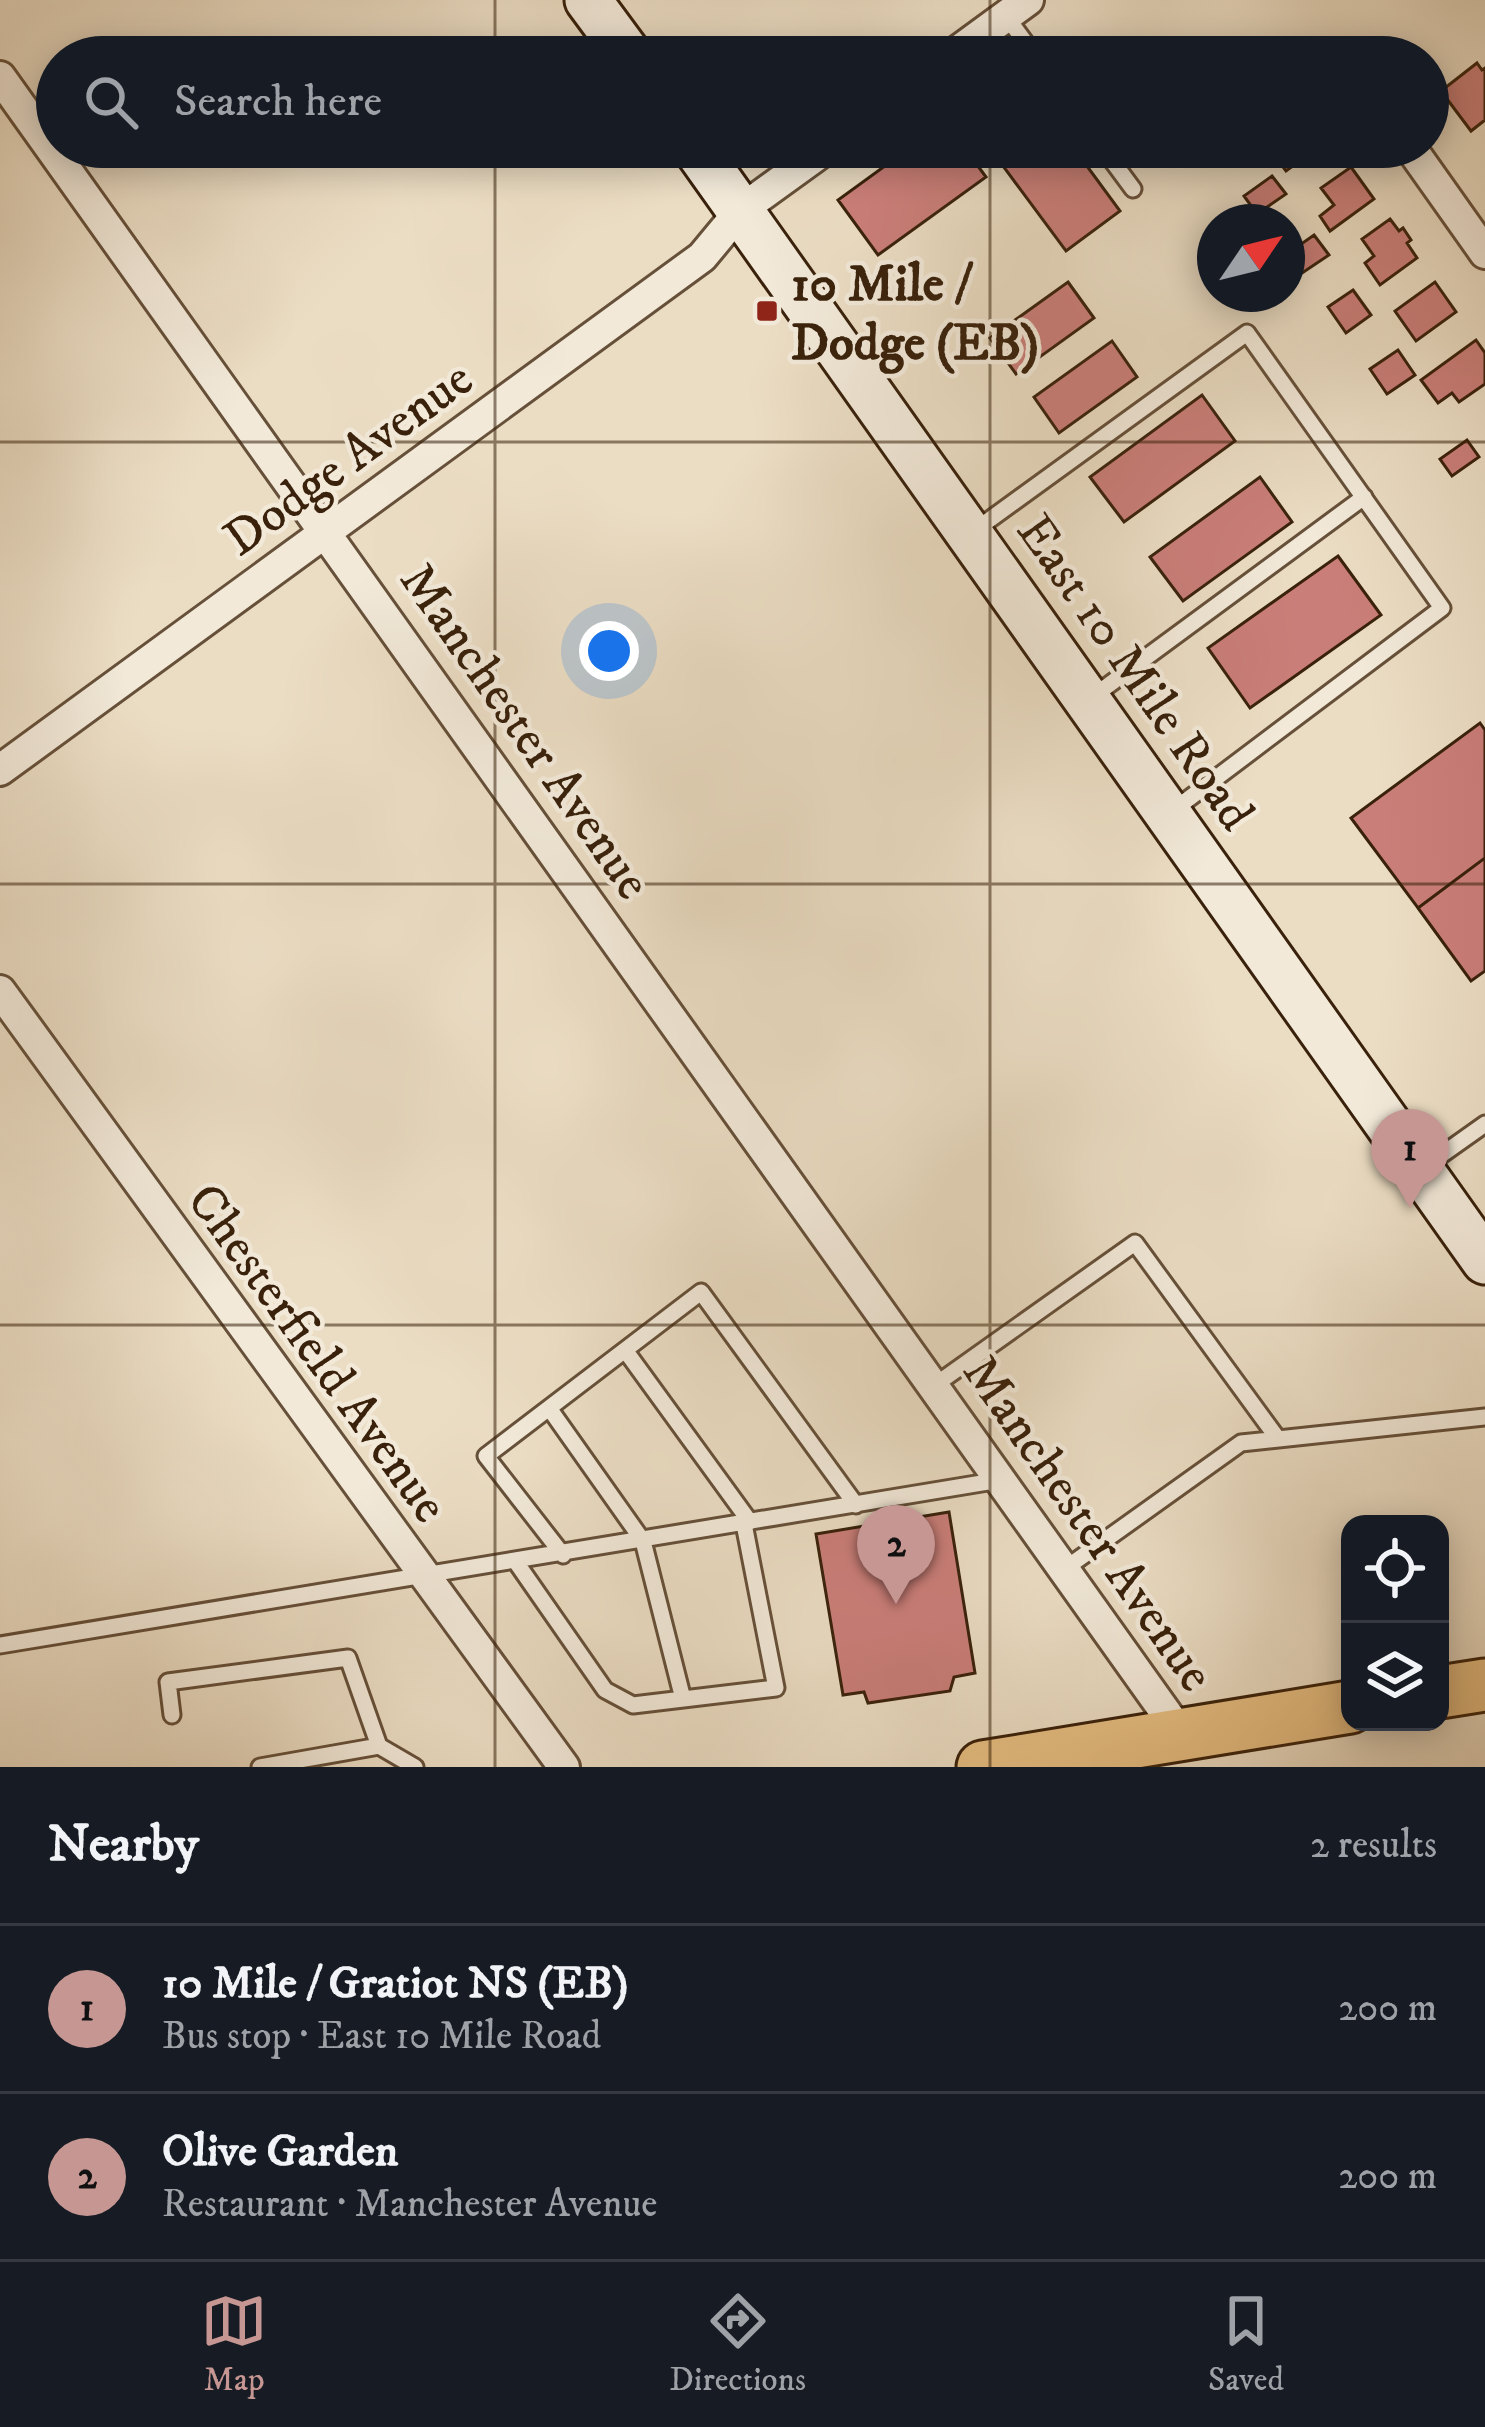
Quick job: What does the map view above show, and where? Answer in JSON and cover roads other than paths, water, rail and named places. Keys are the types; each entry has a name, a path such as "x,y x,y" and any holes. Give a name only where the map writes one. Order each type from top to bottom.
{"main road":[{"path":"588,0 615,36"},
{"name":"East 10 Mile Road","path":"710,168 1485,1261"},
{"path":"1449,1691 1485,1685"},
{"path":"983,1767 1341,1708"}],"street":[{"path":"979,36 1017,8"},
{"name":"Manchester Avenue","path":"0,77 36,127"},
{"name":"Manchester Avenue","path":"65,168 1181,1734"},
{"name":"Dodge Avenue","path":"0,770 702,257 741,210 798,168"},
{"path":"1425,168 1485,253"},
{"name":"Chesterfield Avenue","path":"0,991 564,1767"}],"lane":[{"path":"1017,8 1028,36"},
{"path":"1117,168 1133,190"},
{"path":"970,533 1247,333 1364,496 1442,608 1169,814"},
{"path":"1088,700 1364,496"},
{"path":"1420,1170 1485,1124"},
{"path":"935,1384 1135,1243 1277,1439"},
{"path":"563,1555 486,1456 701,1292 856,1504"},
{"path":"516,1562 605,1690 632,1705 776,1688 747,1523 625,1350"},
{"path":"549,1408 643,1541 683,1699"},
{"path":"1066,1568 1241,1443 1485,1417"},
{"path":"0,1645 1003,1480"},
{"path":"172,1715 168,1682 348,1658 379,1746"},
{"path":"260,1767 379,1746 415,1767"}],"place":[{"name":"10 Mile / Dodge (EB)","path":"767,311"},
{"name":"10 Mile / Gratiot NS (EB)","path":"1410,1208"},
{"name":"Olive Garden","path":"896,1604"}]}
